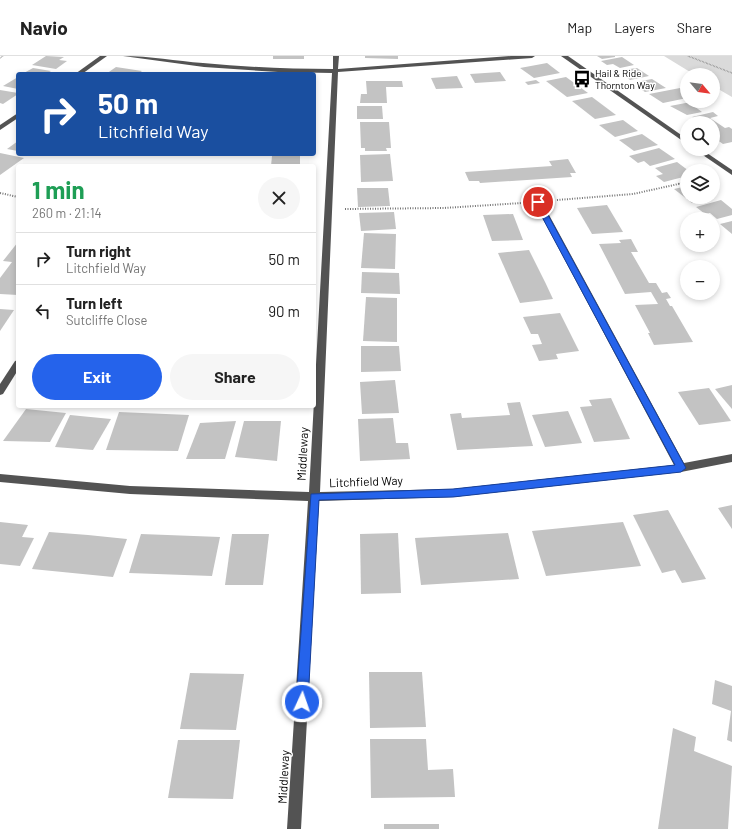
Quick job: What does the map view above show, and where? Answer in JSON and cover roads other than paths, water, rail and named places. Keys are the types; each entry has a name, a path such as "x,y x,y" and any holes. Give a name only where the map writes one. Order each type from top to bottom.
{"street":[{"path":"81,72 104,56"},
{"path":"126,56 234,67 335,71 532,56"},
{"name":"Middleway","path":"294,829 314,496 336,56"},
{"path":"564,56 680,137"},
{"path":"0,128 16,116"},
{"path":"708,156 732,173"},
{"path":"538,202 681,468"},
{"path":"0,392 16,366"},
{"name":"Litchfield Way","path":"0,478 130,490 314,496 453,493 681,468 732,458"}],"place":[{"name":"Hail & Ride Thornton Way","path":"582,79"}]}
